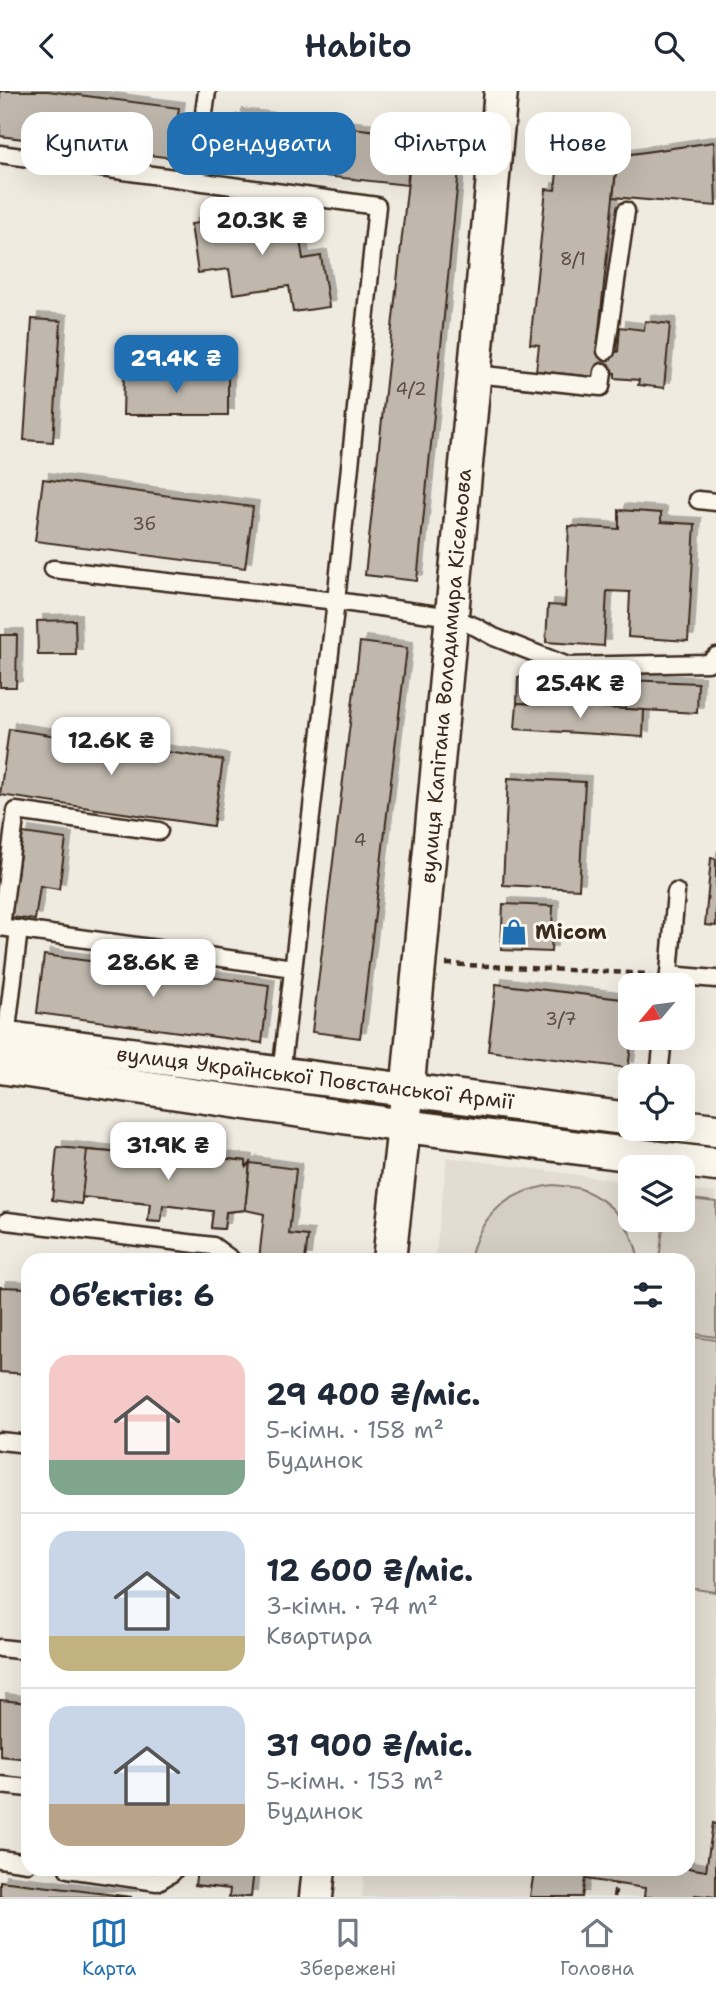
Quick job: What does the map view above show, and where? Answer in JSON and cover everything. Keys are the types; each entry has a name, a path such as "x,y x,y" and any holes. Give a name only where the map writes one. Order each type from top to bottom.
{"street":[{"name":"вулиця Капітана Володимира Кісельова","path":"390,1253 501,91"},
{"name":"вулиця Української Повстанської Армії","path":"2,1048 281,1074 618,1117"},
{"name":"вулиця Української Повстанської Армії","path":"2,1048 404,1126 716,1165"},
{"path":"695,1128 716,1130"},
{"path":"316,1897 319,1876"}],"lane":[{"path":"195,180 207,91"},
{"path":"0,154 377,206 336,601 281,1074"},
{"path":"606,351 626,211"},
{"path":"475,374 601,387 603,372"},
{"path":"698,500 716,502"},
{"path":"53,569 452,617 568,666 708,663 716,656"},
{"path":"159,831 16,811 1,927 293,968"},
{"path":"669,973 676,892"},
{"path":"2,1048 19,929"},
{"path":"695,979 716,979"},
{"path":"7,1221 213,1246 222,1253"},
{"path":"0,1440 21,1443"},
{"path":"0,1648 21,1650"},
{"path":"0,1785 21,1787"},
{"path":"0,1859 21,1862"},
{"path":"115,1876 156,1882 167,1876"}],"path":[{"path":"445,964 618,976"},
{"path":"614,1897 616,1884"}],"shaded area":[{"path":"447,1157 618,1180 618,1232 695,1232 695,1190 716,1193 716,1897 362,1897 364,1876 695,1876 695,1253 436,1253"},
{"path":"553,1185 581,1189 593,1194 618,1215 618,1232 630,1232 637,1253 472,1253 480,1230 488,1218 498,1208 522,1193"},
{"path":"695,1199 716,1202 716,1337 695,1334 695,1253 660,1253 662,1232 695,1232"},
{"path":"695,1337 716,1340 716,1592 695,1589"}],"building":[{"path":"0,91 48,91 179,108 178,112 167,112 167,157 153,156 153,112 21,112 21,139 0,136"},
{"path":"356,129 370,130 370,175 408,175 407,185 314,175 356,175"},
{"path":"714,142 716,206 613,197 616,175 631,175 631,154"},
{"path":"409,175 458,175 417,581 365,575"},
{"path":"557,175 615,175 597,350 618,352 620,327 644,330 645,321 670,324 664,388 638,385 639,380 615,378 615,373 595,371 595,377 536,371 539,345 530,344 546,189 555,190"},
{"path":"295,209 303,259 321,256 329,307 293,312 289,286 233,294 229,269 198,273 191,224"},
{"path":"32,319 61,321 53,442 24,440"},
{"path":"124,374 228,374 228,415 123,415"},
{"path":"43,479 253,507 245,568 35,541"},
{"path":"619,510 661,513 661,522 695,524 688,641 628,637 630,592 607,591 604,646 546,642 548,605 565,606 569,526 619,529"},
{"path":"75,620 76,655 38,655 37,621"},
{"path":"0,635 17,635 16,687 0,687"},
{"path":"360,642 407,648 360,1038 312,1032"},
{"path":"518,677 567,681 565,706 517,703"},
{"path":"627,680 698,683 697,713 626,709"},
{"path":"517,703 644,710 643,737 515,729"},
{"path":"9,729 223,760 213,826 0,795"},
{"path":"508,778 585,782 579,889 503,885"},
{"path":"23,833 66,839 59,889 40,886 35,920 11,917"},
{"path":"711,858 716,859 716,926 705,925"},
{"path":"503,904 553,906 551,952 501,950"},
{"path":"44,955 269,985 262,1043 37,1013"},
{"path":"496,984 618,999 618,1050 630,1050 629,1064 618,1064 618,1067 488,1051"},
{"path":"57,1147 144,1155 144,1150 246,1161 246,1167 250,1163 245,1210 226,1212 224,1229 211,1228 213,1211 163,1205 161,1222 148,1221 150,1204 82,1197 82,1204 52,1200"},
{"path":"87,1150 144,1155 144,1150 246,1161 246,1167 250,1163 245,1210 226,1212 224,1229 211,1228 213,1211 163,1205 161,1222 148,1221 150,1204 82,1197"},
{"path":"250,1163 296,1169 289,1234 308,1236 306,1253 260,1253 264,1214 245,1210"},
{"path":"0,1287 21,1288 21,1374 0,1372"},
{"path":"0,1700 21,1702 21,1758 0,1756"},
{"path":"713,1823 716,1824 716,1897 644,1897 645,1888 585,1879 582,1897 530,1897 533,1876 695,1876 695,1869 706,1871"},
{"path":"196,1876 253,1876 251,1897 229,1897 230,1889 195,1885"},
{"path":"0,1881 132,1897 0,1897"}],"place":[{"name":"Micom","path":"514,932"}]}
